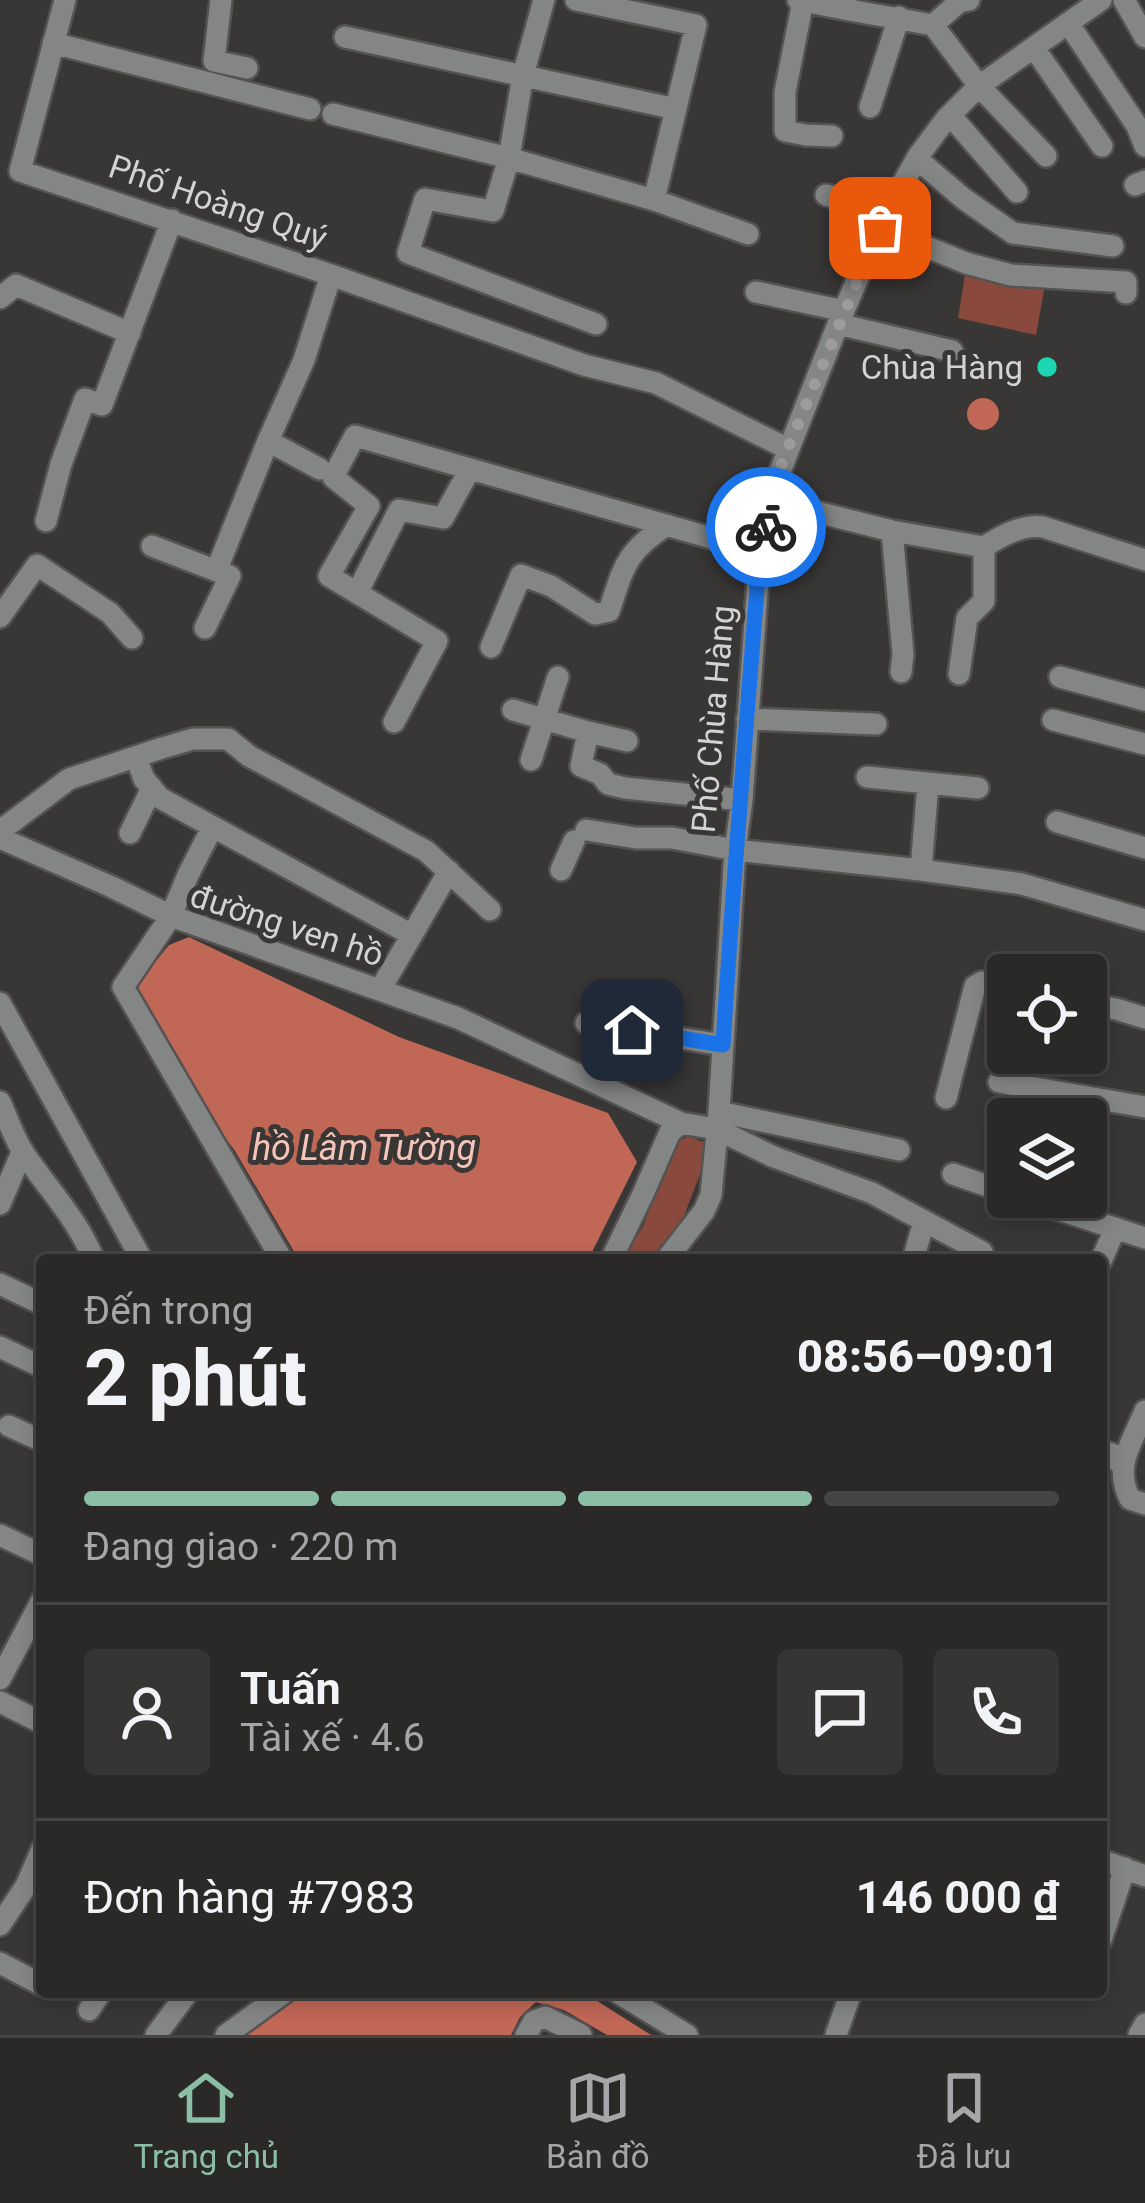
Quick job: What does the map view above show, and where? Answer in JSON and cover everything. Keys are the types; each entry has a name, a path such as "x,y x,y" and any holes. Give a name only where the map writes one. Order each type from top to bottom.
{"street":[{"name":"Phố Hoàng Quý","path":"65,0 20,171 331,275 304,360 217,569 230,576 206,628"},
{"path":"544,0 493,211 425,199 408,253 596,324"},
{"path":"576,0 696,25"},
{"path":"655,200 703,0"},
{"path":"933,25 959,2 969,0"},
{"name":"Phố Chùa Hàng","path":"674,1254 711,1195 760,552 778,474 884,220 917,159 979,86 1101,0"},
{"path":"1124,0 1145,37"},
{"path":"221,1 214,61 248,68"},
{"path":"832,136 785,130 785,92 800,1 847,5 933,25 979,86 1046,156"},
{"path":"870,107 899,17"},
{"path":"1068,23 1137,126 1145,146"},
{"path":"345,37 676,109"},
{"path":"53,43 509,158 655,200 748,234"},
{"path":"1034,48 1102,146"},
{"path":"950,115 1017,192"},
{"path":"917,159 1013,233 1113,246"},
{"path":"826,195 966,263 1011,275 1126,282 1126,293"},
{"path":"46,521 85,399 102,405 172,220"},
{"path":"331,275 584,365 656,383 788,448"},
{"path":"0,298 16,285 130,333"},
{"path":"756,292 952,351"},
{"path":"394,722 436,641 329,576 369,506 333,477 355,436 760,552"},
{"path":"268,441 320,469"},
{"path":"357,593 399,510 443,518 470,469"},
{"path":"773,501 984,548 1030,525 1145,560"},
{"path":"491,647 520,575 551,586 595,614 609,611 626,560 641,541 667,526"},
{"path":"892,531 904,654 901,672"},
{"path":"152,546 217,569"},
{"path":"959,674 967,618 984,601 984,548"},
{"path":"0,616 38,565 110,613 132,638"},
{"path":"531,760 558,677"},
{"path":"1060,677 1145,700"},
{"path":"513,710 627,741"},
{"path":"747,719 876,724"},
{"path":"1053,720 1145,744"},
{"path":"588,731 581,766 600,774 608,784 742,800"},
{"path":"212,828 171,916 0,835 69,779 193,739 228,739 249,756 426,850 490,910"},
{"path":"136,757 144,779 160,798 412,935"},
{"path":"867,777 978,788"},
{"path":"921,870 928,783"},
{"path":"130,833 152,788"},
{"path":"1058,822 1145,848"},
{"path":"561,871 580,836 672,838 735,850 1022,884 1145,920"},
{"path":"380,989 449,872"},
{"name":"đường ven hồ","path":"279,1254 123,987 171,916 458,1018 681,1123"},
{"path":"946,1098 975,986 987,983"},
{"path":"0,1003 139,1254"},
{"path":"1107,1008 1145,1018"},
{"path":"586,1023 723,1045"},
{"path":"998,1082 1145,1107"},
{"path":"0,1102 22,1152 92,1254"},
{"path":"718,1120 774,1157 872,1193 982,1252"},
{"path":"613,1254 670,1132 681,1123 718,1120 899,1150"},
{"path":"0,1204 5,1180 22,1152"},
{"path":"952,1174 987,1186"},
{"path":"1083,1218 1145,1238"},
{"path":"915,1254 924,1221"},
{"path":"1104,1254 1115,1229"},
{"path":"0,1283 36,1301"},
{"path":"0,1346 36,1364"},
{"path":"1145,1411 1122,1466 1121,1483 1130,1499 1145,1504"},
{"path":"10,1426 36,1438"},
{"path":"1107,1453 1122,1466"},
{"path":"0,1535 36,1552"},
{"path":"0,1678 36,1611"},
{"path":"0,1702 36,1720"},
{"path":"1107,1928 1135,1872"},
{"path":"0,1925 34,1890"},
{"path":"0,1964 36,1982"},
{"path":"156,2035 184,1998"},
{"path":"226,2035 277,1998"},
{"path":"627,1998 687,2035"},
{"path":"836,2035 849,1998"},
{"path":"526,2035 534,2021 545,2017 581,2035"},
{"path":"1138,2035 1145,2024"}],"shaded area":[{"path":"965,275 1044,290 1036,335 958,318"},
{"path":"688,1136 703,1142 705,1161 676,1237 658,1254 624,1254 643,1227 671,1146"}],"water":[{"path":"983,398 994,403 999,414 994,425 983,430 972,425 967,414 972,403"},
{"name":"hồ Lâm Tường","path":"189,937 399,1037 608,1113 637,1162 591,1254 295,1254 235,1151 179,1076 135,997 142,978 169,945"},
{"path":"592,1998 651,2035 607,2035 564,2010 536,2002 520,2017 511,2035 244,2035 290,2000"}],"way so far":[{"path":"766,527 778,474 880,228"}],"place":[{"name":"Chùa Hàng","path":"1047,367"}],"route":[{"path":"632,1030 723,1045 735,850 766,527"}]}
